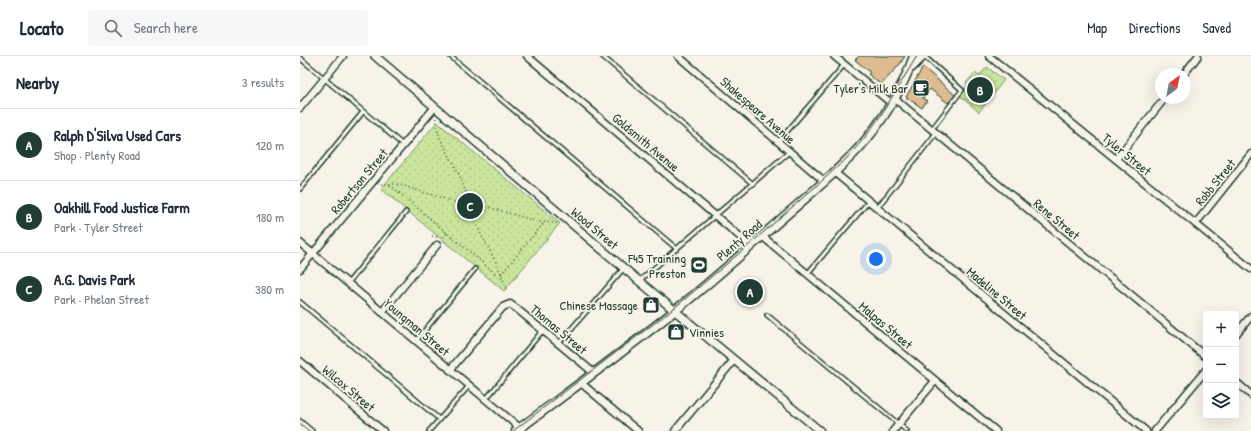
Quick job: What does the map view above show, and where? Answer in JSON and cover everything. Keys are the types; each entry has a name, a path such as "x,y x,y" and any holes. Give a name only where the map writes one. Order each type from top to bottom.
{"main road":[{"name":"Plenty Road","path":"518,429 675,311 834,172 859,148 868,137 893,100 910,68 914,56"},
{"name":"Plenty Road","path":"910,68 924,56"}],"street":[{"path":"300,108 343,56"},
{"name":"Wood Street","path":"375,56 639,281 820,431"},
{"name":"Goldsmith Avenue","path":"527,56 751,246"},
{"name":"Shakespeare Avenue","path":"678,56 824,181"},
{"name":"Rene Street","path":"834,56 934,131 1203,355"},
{"name":"Tyler Street","path":"989,56 1251,269"},
{"path":"1189,68 1198,56"},
{"path":"1116,159 1160,104"},
{"name":"Robertson Street","path":"300,270 435,107"},
{"name":"Robb Street","path":"1196,223 1251,154"},
{"name":"Madeline Street","path":"834,172 1146,431"},
{"name":"Malpas Street","path":"762,236 996,431"},
{"name":"Youngman Street","path":"300,243 486,399 518,429"},
{"path":"382,312 437,245"},
{"name":"Thomas Street","path":"450,370 503,307 510,304 518,309 594,373"},
{"path":"1239,330 1251,316"},
{"path":"674,431 734,360"},
{"name":"Wilcox Street","path":"300,361 383,431"},
{"path":"1155,431 1203,374"},
{"path":"893,431 935,381"},
{"path":"581,383 638,431"},
{"path":"1237,383 1251,394"}],"lane":[{"path":"450,56 678,249"},
{"path":"602,56 753,184"},
{"path":"877,208 934,131 962,90 924,56"},
{"path":"300,58 404,145"},
{"path":"778,142 844,65"},
{"path":"300,189 363,112"},
{"path":"639,281 789,152"},
{"path":"807,274 869,201"},
{"path":"348,283 406,212"},
{"path":"559,344 624,268"},
{"path":"416,341 475,269"},
{"path":"300,302 439,419"},
{"path":"767,315 907,431"},
{"path":"486,399 543,330"},
{"path":"429,431 469,385"},
{"path":"300,421 312,431"}],"path":[{"path":"436,118 436,126 440,137 455,166 477,224 502,279"},
{"path":"381,184 397,184 455,202 495,208 520,217 559,223"},
{"path":"390,185 502,279 505,282 506,289"},
{"path":"501,274 545,222"},
{"path":"432,236 443,238 447,233"}],"green space":[{"path":"987,67 1004,80 979,112 959,95 968,85 966,83 975,73 979,76"},
{"path":"437,122 560,223 504,291 381,189"}],"building":[{"path":"859,56 905,56 900,64 881,85 868,74 870,72 855,60"},
{"path":"923,67 955,95 948,103 930,89 923,98 927,101 922,108 906,97"}],"tram line":[{"path":"513,431 673,309 749,245 848,157 881,115 917,56"}],"place":[{"name":"Tyler's Milk Bar","path":"921,88"},
{"name":"Oakhill Food Justice Farm","path":"980,90"},
{"name":"A.G. Davis Park","path":"470,206"},
{"name":"F45 Training Preston","path":"699,265"},
{"name":"Ralph D'Silva Used Cars","path":"750,292"},
{"name":"Chinese Massage","path":"651,305"},
{"name":"Vinnies","path":"676,332"}]}
